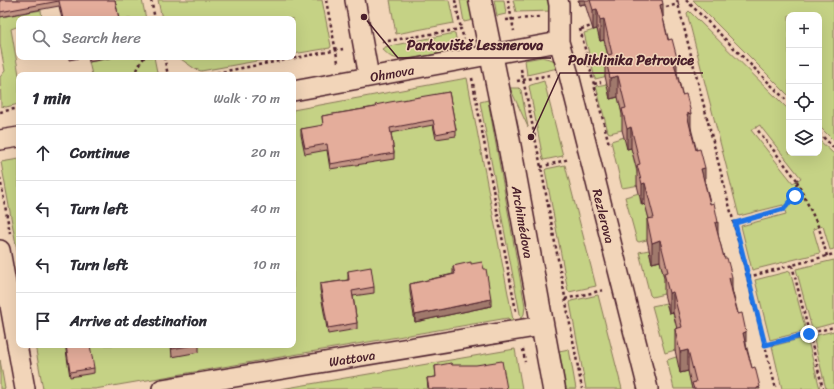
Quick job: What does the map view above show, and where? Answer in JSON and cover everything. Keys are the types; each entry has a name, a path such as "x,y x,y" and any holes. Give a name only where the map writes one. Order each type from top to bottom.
{"street":[{"path":"355,0 370,77"},
{"name":"Archimédova","path":"480,0 498,85 554,389"},
{"name":"Rezlerova","path":"558,0 559,42 648,389"},
{"path":"492,55 559,42"},
{"name":"Ohmova","path":"296,90 492,55"},
{"path":"0,140 16,137"},
{"path":"6,245 16,321"},
{"name":"Wattova","path":"162,389 542,326"},
{"path":"20,348 25,389"}],"path":[{"path":"151,0 154,16"},
{"path":"326,0 342,82"},
{"path":"508,0 582,389"},
{"path":"677,0 735,223 776,389"},
{"path":"686,0 786,100"},
{"path":"666,7 678,4"},
{"path":"580,29 592,26"},
{"path":"680,62 692,58"},
{"path":"135,72 141,60"},
{"path":"165,60 167,72"},
{"path":"474,89 589,66"},
{"path":"471,75 526,363"},
{"path":"594,84 601,82"},
{"path":"0,112 16,109"},
{"path":"756,128 797,180 819,228 826,256"},
{"path":"822,136 834,148"},
{"path":"0,178 6,245"},
{"path":"735,223 784,209 795,196 797,180"},
{"path":"748,277 834,254"},
{"path":"792,265 824,389"},
{"path":"765,345 834,327"}],"green space":[{"path":"114,0 142,0 145,16 117,16"},
{"path":"158,0 322,0 331,46 330,48 296,54 296,16 161,16"},
{"path":"390,0 449,0 454,23 396,34"},
{"path":"460,0 469,0 473,20 464,22"},
{"path":"494,0 504,0 506,14 497,16"},
{"path":"513,0 551,0 552,11 516,12"},
{"path":"693,0 834,0 834,141 822,129 822,12 786,12 786,93"},
{"path":"41,10 42,16 16,16 16,27 11,29 18,72 16,72 16,105 6,107 1,106 0,77 5,71 0,44 0,17"},
{"path":"689,11 786,107 786,156 822,156 822,143 834,154 834,249 830,250 823,226 813,229 820,253 752,270 741,226 786,214 783,205 739,216 687,13","holes":["760,125 801,178 793,183 751,130"]},
{"path":"597,29 600,41 604,40 612,75 595,79 584,33"},
{"path":"455,33 458,49 414,58 398,59 388,55 382,49 385,47"},
{"path":"542,57 553,60 558,68 527,75 525,60"},
{"path":"99,60 155,60 157,72 91,72 89,62"},
{"path":"182,60 262,60 201,71 195,69"},
{"path":"467,78 513,320 509,320 508,318 95,389 43,389 36,348 296,348 296,109"},
{"path":"544,81 563,156 544,160 529,86"},
{"path":"607,84 610,99 618,97 626,129 610,133 608,132 596,86"},
{"path":"510,88 519,88 521,90 528,127"},
{"path":"488,100 525,306 524,314 521,319 480,102"},
{"path":"624,137 631,148 640,185 622,188 611,141"},
{"path":"16,160 16,244 1,162"},
{"path":"565,165 596,286 569,292 545,170"},
{"path":"639,193 641,205 645,204 654,238 639,242 637,241 625,197"},
{"path":"649,250 652,263 660,261 668,293 652,297 650,295 639,252"},
{"path":"834,260 834,323 812,329 796,269"},
{"path":"790,271 806,331 770,340 755,280"},
{"path":"598,295 622,389 586,389 570,303 571,301"},
{"path":"666,303 669,313 673,312 682,348 665,353 652,306"},
{"path":"834,331 834,389 826,389 813,336"},
{"path":"807,337 820,389 782,389 772,346"},
{"path":"515,349 522,389 281,389"},
{"path":"569,349 576,389 566,389 559,351"},
{"path":"676,357 688,371 692,389 674,389 667,360"},
{"path":"0,360 5,389 0,389"}],"building":[{"path":"0,0 115,0 118,16 62,16 59,1 0,12"},
{"path":"590,0 662,0 663,4 660,5 668,40 672,39 677,58 673,59 682,95 686,94 691,113 687,114 696,150 700,149 705,168 701,169 710,204 714,203 718,222 715,223 724,258 727,258 732,277 729,278 738,314 742,313 746,332 743,333 747,351 752,368 755,367 760,387 757,389 694,389 692,383 696,382 688,350 680,352 675,329 682,327 673,292 669,293 664,273 668,272 660,240 652,243 647,219 654,218 645,183 642,184 637,165 640,164 631,127 627,129 622,109 626,108 618,76 610,78 605,56 612,54 604,19 600,20 597,9 593,10"},
{"path":"449,92 456,130 436,134 433,120 390,128 394,153 330,164 327,144 305,148 301,129 323,125 322,116"},
{"path":"471,262 471,264 482,262 484,269 486,269 491,299 415,315 410,284 455,274 453,266"},
{"path":"371,267 374,287 352,291 357,323 328,328 320,284 349,280 348,271"},
{"path":"66,348 91,348 94,368 70,372"},
{"path":"502,361 507,389 429,389 427,378 436,377 435,366 451,363 452,365 476,365"}],"place":[{"name":"Parkoviště Lessnerova","path":"364,17"},
{"name":"Poliklinika Petrovice","path":"531,137"}],"route":[{"path":"795,196 784,209 735,223 765,345 809,334"}]}
